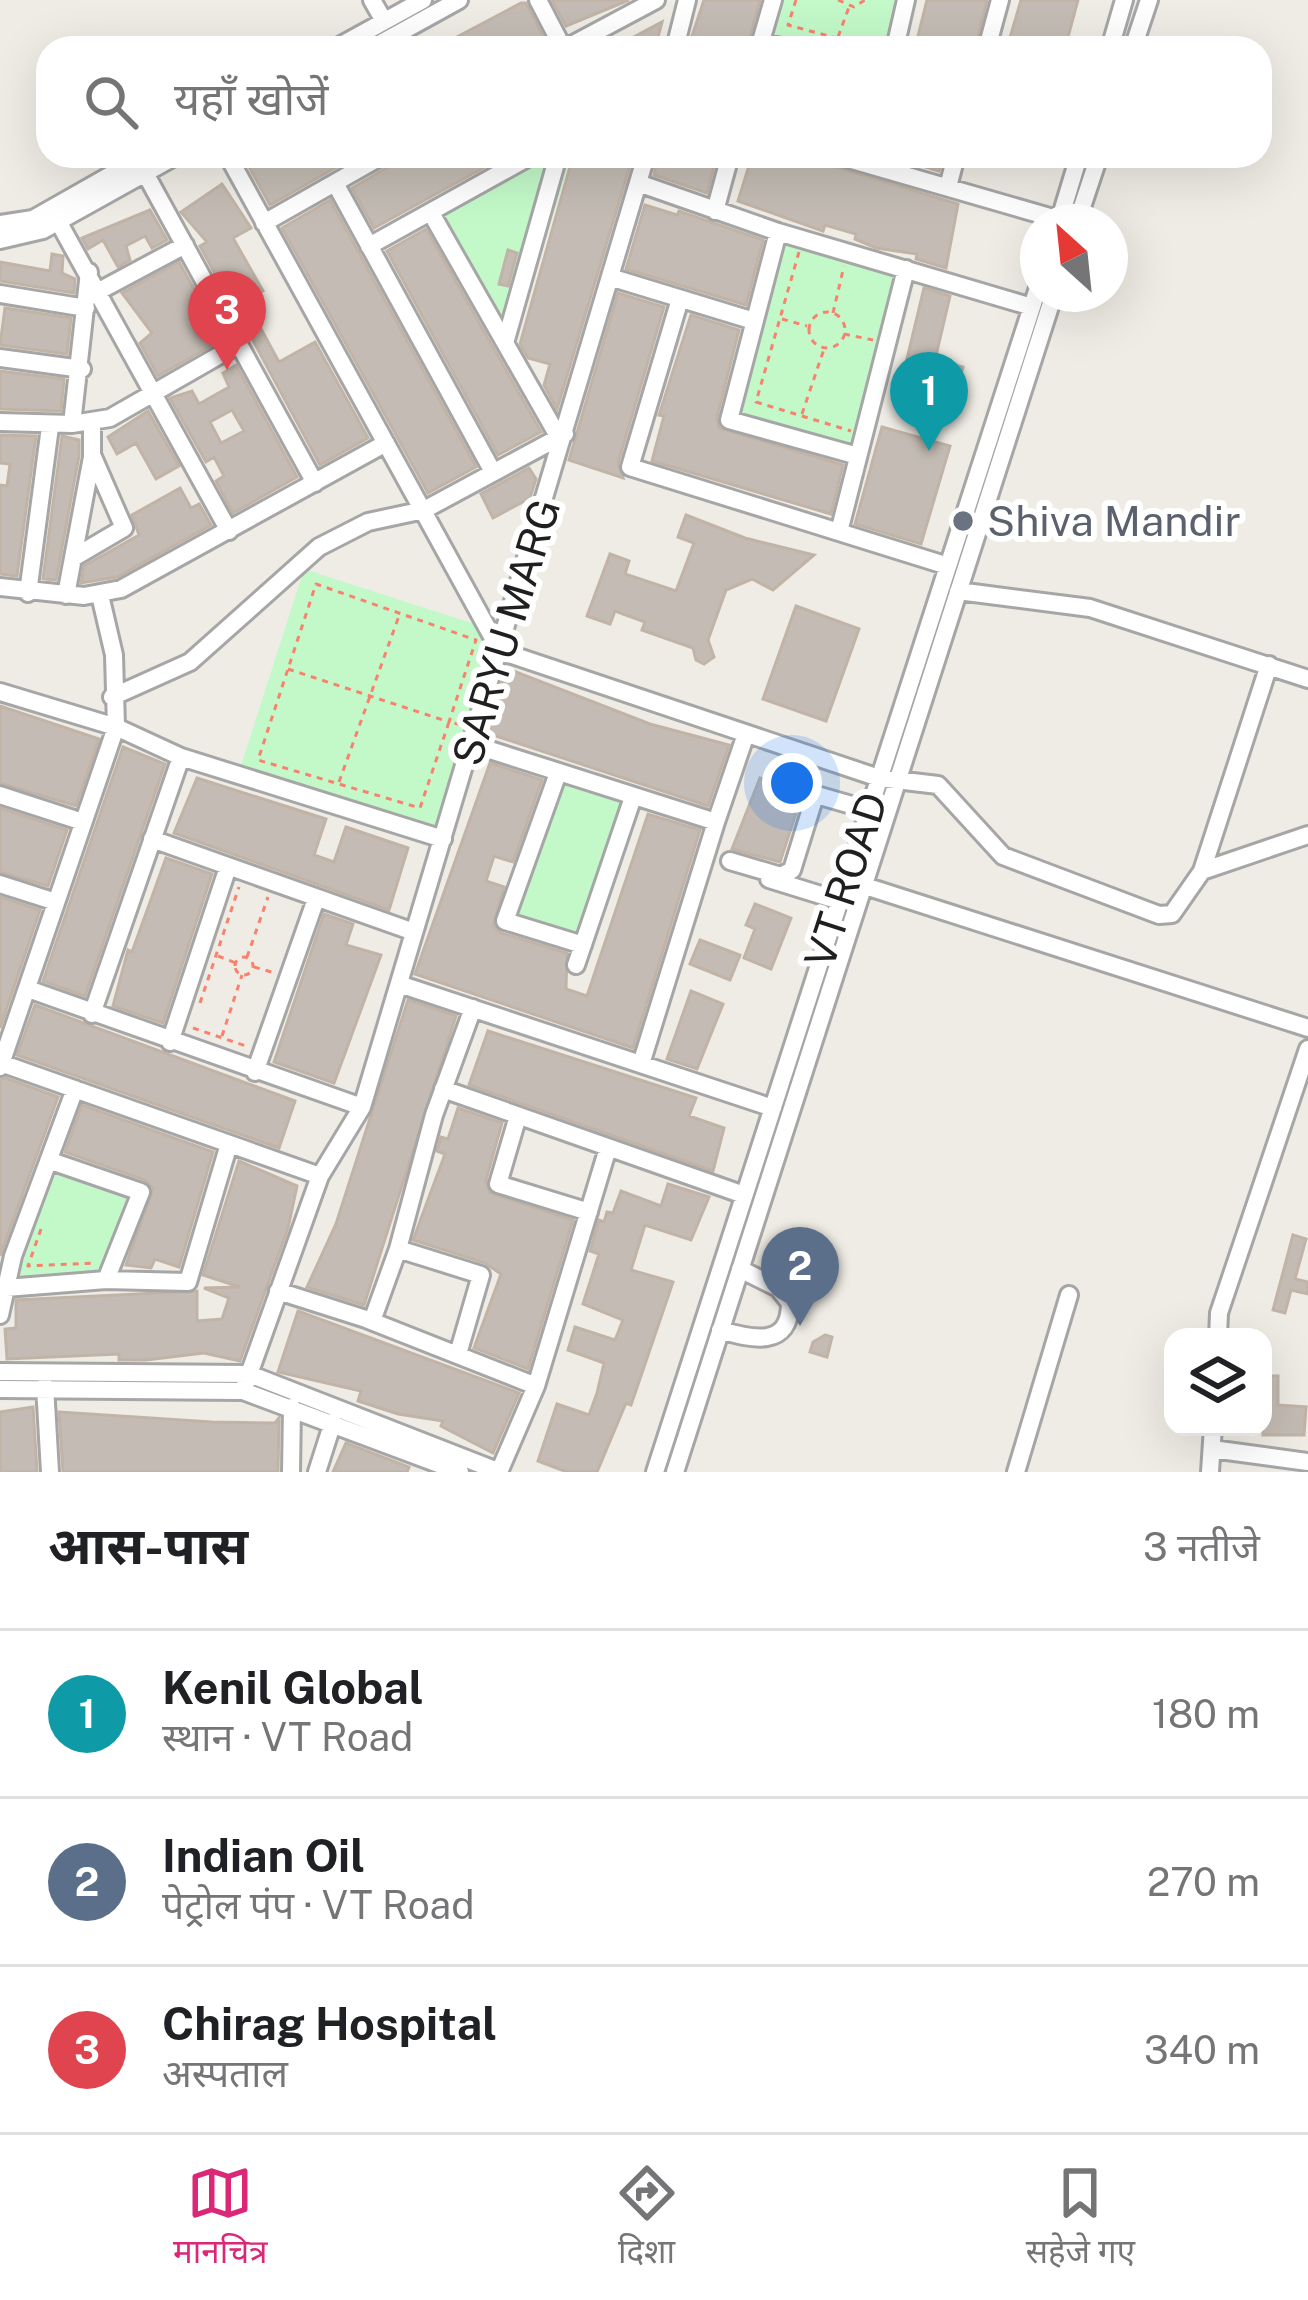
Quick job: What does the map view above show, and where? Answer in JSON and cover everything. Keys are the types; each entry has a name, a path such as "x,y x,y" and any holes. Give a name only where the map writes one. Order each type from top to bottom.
{"street":[{"path":"372,0 384,21"},
{"path":"357,36 422,0"},
{"path":"394,36 459,0"},
{"path":"538,0 558,36"},
{"path":"587,36 656,0"},
{"path":"678,36 687,0"},
{"path":"762,36 772,0"},
{"path":"898,36 905,0"},
{"path":"990,36 1000,0"},
{"path":"1114,36 1124,0"},
{"path":"1137,36 1149,0"},
{"path":"0,224 33,219 137,168"},
{"path":"0,240 16,240 58,221 139,168"},
{"path":"147,168 315,483"},
{"path":"234,168 500,651 879,778 938,785 1004,856 1159,915 1172,914 1202,871 1269,664"},
{"path":"264,223 361,168"},
{"path":"369,247 510,168"},
{"path":"505,343 555,168"},
{"name":"SARYU MARG","path":"246,1382 320,1176 362,1107 642,168"},
{"path":"715,211 727,168"},
{"path":"881,168 1020,208"},
{"path":"948,187 953,168"},
{"path":"1069,204 1076,168"},
{"path":"1075,204 1093,168"},
{"path":"335,183 493,472"},
{"path":"641,184 778,232 906,269 1020,294"},
{"path":"112,697 190,662 319,547 368,522 424,510 562,435 431,213"},
{"path":"58,221 229,531"},
{"path":"778,232 729,420 858,457"},
{"path":"136,245 147,265"},
{"path":"99,291 185,245"},
{"path":"838,532 906,269"},
{"path":"72,424 82,370 89,271"},
{"path":"613,278 754,321"},
{"path":"0,294 86,308"},
{"path":"680,299 630,467 948,566"},
{"name":"VT ROAD","path":"655,1472 722,1294 744,1195 1030,312"},
{"name":"VT ROAD","path":"675,1472 720,1330 722,1294 740,1269 901,781 1048,312"},
{"path":"0,422 50,427 92,424 239,344"},
{"path":"0,358 82,370"},
{"path":"66,595 92,457 92,424"},
{"path":"28,593 50,427"},
{"path":"0,587 28,593 100,595 229,531 386,443"},
{"path":"73,558 124,528 92,457"},
{"path":"958,591 1090,608 1308,679"},
{"path":"100,595 114,655 116,727 1,1065 320,1176"},
{"path":"0,692 116,727 181,757 443,839"},
{"path":"641,1064 746,734"},
{"path":"474,736 558,773 716,822"},
{"path":"92,1014 181,757"},
{"path":"558,773 505,921 583,945"},
{"path":"0,795 83,822"},
{"path":"730,861 782,875 792,870 814,799 820,796 869,809"},
{"path":"576,965 633,797"},
{"path":"1202,871 1308,835"},
{"path":"152,839 228,867 271,889 414,932"},
{"path":"705,859 840,901"},
{"path":"170,1042 228,867"},
{"path":"0,884 56,902"},
{"path":"865,886 1308,1028"},
{"path":"255,1072 316,899"},
{"path":"399,984 772,1108"},
{"path":"28,989 362,1107"},
{"path":"372,1321 398,1249 443,1089 473,1008"},
{"path":"1218,1328 1219,1312 1307,1054"},
{"path":"0,1315 75,1089"},
{"path":"443,1089 744,1195"},
{"path":"518,1116 498,1184 589,1212"},
{"path":"6,1288 105,1271 188,1282 230,1144"},
{"path":"0,1373 246,1382 500,1472 536,1386 608,1148"},
{"path":"52,1161 141,1192 105,1271"},
{"path":"398,1249 481,1275 458,1354"},
{"path":"720,1330 764,1340 781,1333 789,1318 790,1303 778,1288 740,1269"},
{"path":"278,1291 372,1321 536,1386"},
{"path":"1016,1472 1069,1294"},
{"path":"0,1389 246,1382 424,1465 460,1472"},
{"path":"46,1386 50,1472"},
{"path":"291,1472 292,1407"},
{"path":"317,1472 333,1422"},
{"path":"1210,1472 1213,1436"},
{"path":"1212,1449 1308,1462"}],"path":[{"path":"796,0 788,25 830,36"},
{"path":"838,0 848,7"},
{"path":"848,7 866,0"},
{"path":"839,36 848,7"},
{"path":"803,239 756,402 851,431"},
{"path":"833,313 848,252"},
{"path":"833,313 844,323 844,334 835,346 824,348 814,343 809,326 815,316 833,313"},
{"path":"780,318 809,326"},
{"path":"844,334 878,341"},
{"path":"802,416 824,348"},
{"path":"316,584 476,640 420,808 258,760 288,669 316,584"},
{"path":"338,784 400,613"},
{"path":"288,669 449,722 474,736"},
{"path":"216,955 236,962 247,957 271,889 240,884 216,955 192,1028 256,1049"},
{"path":"247,957 254,967 279,974"},
{"path":"236,962 242,975"},
{"path":"221,1038 242,975 254,967"},
{"path":"43,1221 28,1266 105,1271"}],"green space":[{"path":"773,0 906,0 898,36 763,36"},
{"path":"510,168 567,168 511,354 431,213"},
{"path":"778,232 906,269 858,456 729,420"},
{"path":"304,569 487,628 500,651 443,839 238,775"},
{"path":"558,773 633,797 576,965 505,921"},
{"path":"51,1161 141,1192 111,1271 6,1288"}],"building":[{"path":"552,0 629,0 566,26"},
{"path":"704,0 760,0 750,36 692,36"},
{"path":"927,0 987,0 978,36 918,36"},
{"path":"1021,0 1078,0 1068,36 1010,36"},
{"path":"526,3 543,36 459,36"},
{"path":"662,22 658,36 636,36"},
{"path":"250,168 335,168 270,205"},
{"path":"386,168 483,168 374,228 352,188"},
{"path":"570,168 629,168 557,409 544,385 550,364 528,358 520,344"},
{"path":"655,168 714,168 707,193 654,175"},
{"path":"748,168 840,168 958,204 946,268 916,259 917,254 876,248 855,239 856,234 825,225 823,231 738,201"},
{"path":"222,184 251,228 233,238 263,291 233,307 200,246 207,242 181,212"},
{"path":"330,200 476,467 428,493 282,228"},
{"path":"645,205 677,215 679,211 763,240 746,305 626,269"},
{"path":"150,210 167,240 152,248 145,236 126,246 130,260 118,267 103,240 88,249 82,238"},
{"path":"426,229 541,432 498,455 387,251"},
{"path":"508,250 517,253 508,286 499,284"},
{"path":"52,254 63,256 62,273 75,279 74,293 0,281 0,262 50,271"},
{"path":"179,262 209,316 203,320 216,343 158,376 140,343 152,333 122,293"},
{"path":"924,288 950,296 935,360 963,367 955,398 901,384"},
{"path":"618,293 664,307 618,463 623,478 569,460"},
{"path":"5,308 71,318 67,354 0,345"},
{"path":"691,315 739,330 717,417 719,428 843,465 831,514 652,461 664,416 659,415"},
{"path":"260,327 279,362 315,342 368,438 320,465 249,333"},
{"path":"236,365 297,477 233,513 216,481 224,476 214,457 206,462 170,398 192,391 199,404 229,387 223,373","holes":["232,410 244,431 221,443 210,422"]},
{"path":"0,371 64,379 61,411 0,409"},
{"path":"148,411 179,466 156,479 136,443 117,454 108,437"},
{"path":"882,427 950,446 921,544 855,524"},
{"path":"0,435 36,436 17,576 0,574 0,485 7,486 10,464 0,463"},
{"path":"62,436 79,440 79,456 56,580 43,579"},
{"path":"529,468 536,479 530,498 493,518 481,494"},
{"path":"180,488 191,508 199,504 211,525 117,577 81,583 84,566 139,535 132,515"},
{"path":"686,515 745,538 814,555 773,590 752,579 726,590 708,640 714,657 704,664 696,660 693,648 642,630 645,622 615,611 610,624 587,616 610,554 629,561 625,574 676,591 694,543 678,537"},
{"path":"796,606 859,629 826,721 763,699"},
{"path":"506,668 650,724 729,745 708,806 487,733"},
{"path":"0,706 99,739 76,806 0,783"},
{"path":"123,747 165,764 85,996 43,981"},
{"path":"490,763 542,780 513,862 494,856 486,881 504,887 493,925 501,933 567,953 566,989 587,996 648,814 700,830 633,1048 415,974"},
{"path":"197,778 326,819 314,855 334,862 346,827 408,848 389,910 174,833"},
{"path":"760,778 802,795 780,862 732,849"},
{"path":"0,808 67,830 48,886 0,872"},
{"path":"166,858 212,874 163,1023 113,1006 128,950 132,952"},
{"path":"0,897 40,910 0,1028"},
{"path":"755,904 791,918 771,969 744,958 755,929 746,925"},
{"path":"324,914 353,924 346,945 381,955 334,1083 274,1062"},
{"path":"700,940 740,955 730,980 690,964"},
{"path":"691,991 723,1004 697,1069 667,1059"},
{"path":"408,1000 456,1016 364,1305 307,1287 336,1224"},
{"path":"35,1005 295,1101 279,1148 17,1055"},
{"path":"488,1031 696,1098 689,1116 724,1128 713,1171 469,1085"},
{"path":"0,1079 58,1097 0,1256"},
{"path":"82,1105 213,1152 179,1267 155,1259 151,1268 126,1265 153,1189 145,1180 65,1152"},
{"path":"458,1108 502,1123 486,1180 490,1193 573,1220 528,1369 474,1348 501,1274 485,1263 413,1240 445,1154 437,1151 441,1137 448,1139"},
{"path":"239,1161 297,1186 288,1228 240,1361 204,1353 146,1360 119,1360 119,1354 7,1359 5,1329 16,1328 16,1300 197,1291 197,1321 222,1319 229,1298 204,1288 240,1287 203,1275"},
{"path":"668,1184 709,1197 691,1240 645,1225 631,1270 673,1282 631,1405 626,1403 597,1472 567,1472 538,1461 557,1404 589,1415 597,1393 604,1363 568,1350 575,1327 615,1340 623,1320 583,1304 599,1254 590,1251 599,1220 604,1222 607,1212 613,1213 621,1191 661,1206"},
{"path":"1293,1235 1306,1239 1295,1279 1308,1282 1308,1294 1291,1290 1285,1313 1273,1310"},
{"path":"298,1311 519,1393 493,1453 441,1426 443,1421 398,1414 358,1401 361,1391 278,1372"},
{"path":"825,1335 832,1337 827,1357 810,1352 813,1342"},
{"path":"1272,1376 1278,1376 1278,1405 1306,1407 1304,1435 1272,1435"},
{"path":"33,1407 37,1472 0,1472 0,1412"},
{"path":"59,1412 212,1422 275,1423 279,1418 278,1472 63,1472"},
{"path":"346,1443 409,1467 407,1472 333,1472"}],"place":[{"name":"Chirag Hospital","path":"227,370"},
{"name":"Kenil Global","path":"929,451"},
{"name":"Shiva Mandir","path":"963,521"},
{"name":"Indian Oil","path":"800,1326"}]}
